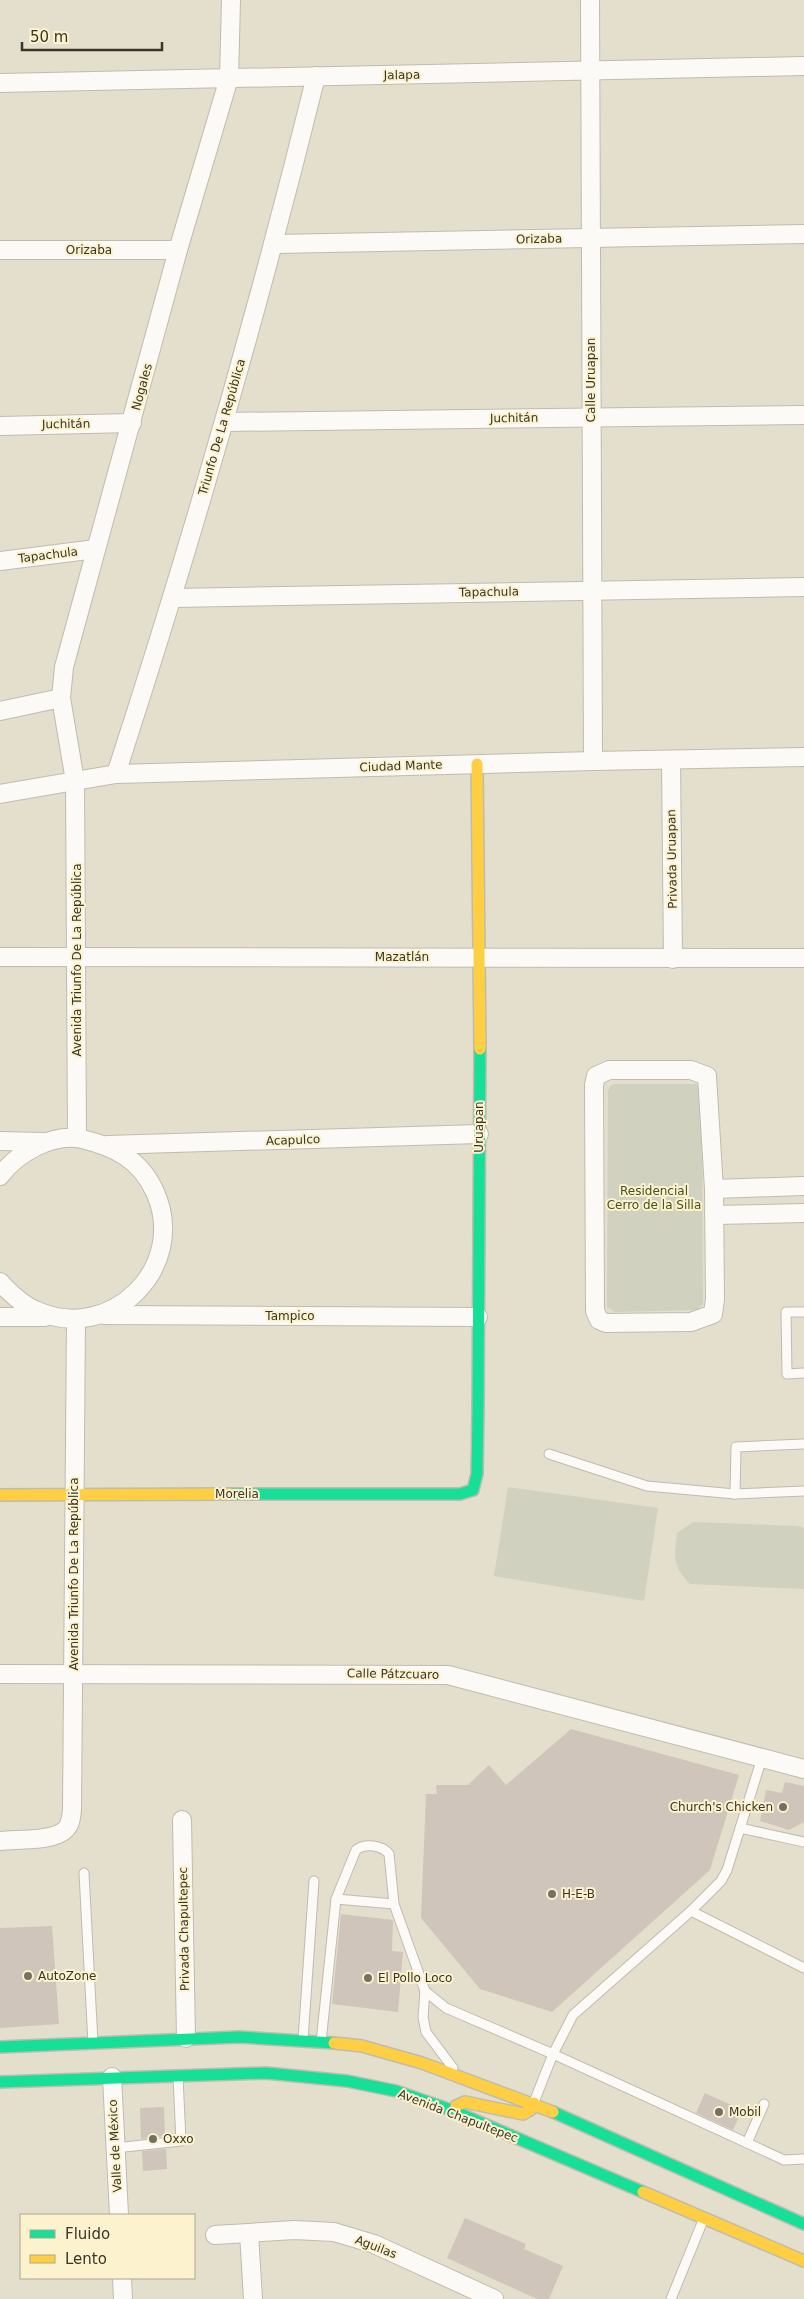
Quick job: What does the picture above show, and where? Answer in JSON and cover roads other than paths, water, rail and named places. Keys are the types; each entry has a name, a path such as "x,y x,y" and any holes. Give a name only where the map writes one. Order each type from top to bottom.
{"main road":[{"name":"Uruapan","path":"473,1490 478,1474 480,958 477,764"},
{"name":"Morelia","path":"0,1495 460,1494 473,1490"},
{"path":"207,2050 214,2037"},
{"path":"0,2047 93,2044 183,2046 214,2037 303,2040 362,2046 459,2076 534,2103 803,2223"},
{"path":"212,2063 223,2072"},
{"path":"112,2077 160,2064"},
{"name":"Avenida Chapultepec","path":"0,2082 223,2072 266,2072 347,2081 396,2091 451,2110 804,2261"},
{"path":"451,2110 465,2102 523,2114 530,2110 534,2103"}],"street":[{"name":"Nogales","path":"75,781 61,698 64,667 178,250 229,78 231,0"},
{"name":"Calle Uruapan","path":"590,0 593,761"},
{"name":"Jalapa","path":"0,84 804,66"},
{"name":"Triunfo De La República","path":"116,774 174,598 275,244 316,76"},
{"name":"Orizaba","path":"275,244 804,234"},
{"name":"Orizaba","path":"0,250 178,250"},
{"name":"Juchitán","path":"224,422 804,415"},
{"name":"Juchitán","path":"0,426 132,423"},
{"name":"Tapachula","path":"0,561 96,549"},
{"name":"Tapachula","path":"174,598 804,587"},
{"path":"0,710 61,698"},
{"name":"Ciudad Mante","path":"0,794 116,774 804,757"},
{"name":"Privada Uruapan","path":"671,760 673,959"},
{"name":"Avenida Triunfo De La República","path":"75,781 77,1138"},
{"name":"Mazatlán","path":"0,957 804,958"},
{"path":"609,1070 691,1070 707,1076 714,1189 715,1298 713,1314 692,1322 606,1323 599,1320 595,1311 594,1085 596,1076 609,1070"},
{"name":"Acapulco","path":"107,1145 479,1134"},
{"path":"0,1141 48,1142 77,1138 107,1145 131,1159 149,1179 161,1204 164,1232 159,1259 146,1283 126,1302 101,1315 76,1319 0,1317"},
{"path":"0,1176 7,1167 26,1151 48,1142"},
{"path":"714,1189 804,1186"},
{"path":"714,1215 804,1213"},
{"path":"0,1282 14,1297 35,1310 58,1318"},
{"name":"Tampico","path":"101,1315 478,1316"},
{"name":"Avenida Triunfo De La República","path":"0,1841 48,1837 66,1829 72,1810 76,1319"},
{"name":"Calle Pátzcuaro","path":"0,1674 448,1675 804,1769"},
{"name":"Privada Chapultepec","path":"182,1820 183,2046"},
{"name":"Valle de México","path":"112,2077 119,2214"},
{"name":"Aguilas","path":"215,2235 294,2230 334,2232 374,2244 494,2299"},
{"path":"249,2233 253,2299"},
{"path":"122,2279 123,2299"}],"lane":[{"path":"804,1312 786,1312 787,1374 804,1373"},
{"path":"735,1494 736,1447 804,1444"},
{"path":"549,1454 647,1486 735,1494 804,1491"},
{"path":"534,2103 553,2054 573,2015 691,1911 721,1881 727,1870 762,1758"},
{"path":"740,1828 804,1842"},
{"path":"321,2042 336,1898 356,1850 364,1846 380,1847 389,1854 394,1904 425,1991 423,2017 426,2032 459,2076"},
{"path":"84,1873 93,2044"},
{"path":"303,2040 314,1881"},
{"path":"336,1898 394,1904"},
{"path":"691,1911 804,1968"},
{"path":"425,1991 446,2008 553,2054 784,2160 804,2159"},
{"path":"115,2148 181,2141 178,2074"},
{"path":"747,2143 764,2104"},
{"path":"671,2299 704,2218"}],"place":[{"name":"Church's Chicken","path":"783,1807"},
{"name":"H-E-B","path":"552,1894"},
{"name":"AutoZone","path":"28,1976"},
{"name":"El Pollo Loco","path":"368,1978"},
{"name":"Mobil","path":"719,2112"},
{"name":"Oxxo","path":"153,2139"}],"park label":[{"name":"Residencial Cerro de la Silla","path":"654,1198"}]}
